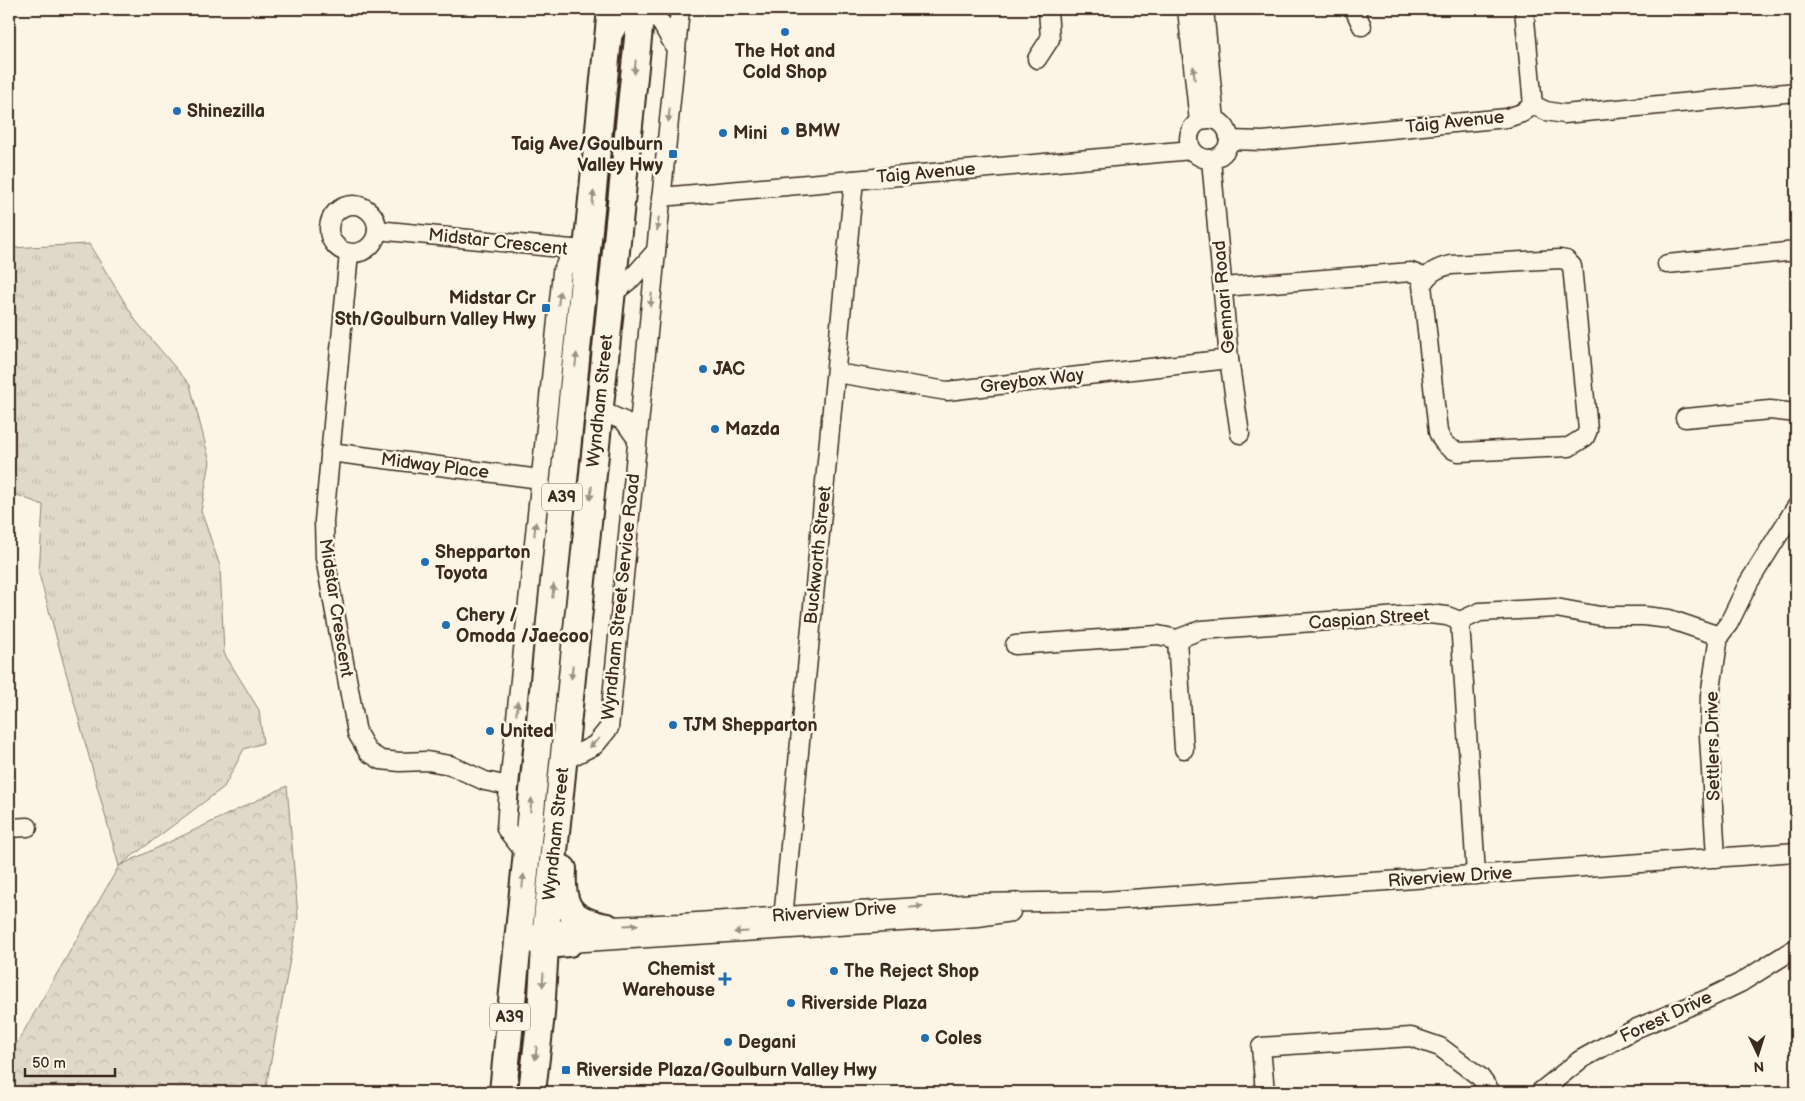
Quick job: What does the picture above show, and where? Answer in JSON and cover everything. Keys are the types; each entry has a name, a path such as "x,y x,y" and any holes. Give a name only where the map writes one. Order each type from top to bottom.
{"highway":[{"path":"596,9 607,58"},
{"name":"Wyndham Street","path":"503,1092 571,415 581,250 607,58 611,9"},
{"name":"Wyndham Street","path":"532,1092 551,937 563,762 641,9"},
{"path":"573,389 602,383"},
{"path":"571,415 599,410"},
{"path":"563,762 568,802 563,857 563,897 575,916 584,921 607,926"},
{"path":"520,908 521,925 524,933 551,937"},
{"path":"510,1092 523,964 551,937"}],"street":[{"path":"607,58 619,22 628,9"},
{"path":"647,9 662,24 676,49"},
{"name":"Wyndham Street Service Road","path":"563,762 595,745 609,728 680,9"},
{"path":"1037,59 1050,39 1048,9"},
{"path":"1187,9 1207,121"},
{"path":"1204,9 1207,121"},
{"path":"1354,9 1362,26"},
{"path":"1524,9 1533,105 1546,111 1564,114 1796,92"},
{"name":"Taig Avenue","path":"1229,140 1263,141 1507,118 1522,113 1533,105"},
{"path":"1207,121 1225,127 1229,140 1223,153 1211,159 1198,157 1188,141 1191,129 1207,121"},
{"name":"Taig Avenue","path":"661,198 1192,150"},
{"name":"Gennari Road","path":"1211,159 1229,359 1240,434"},
{"name":"Buckworth Street","path":"783,922 854,180"},
{"path":"349,205 363,206 375,218 377,230 371,246 364,251 349,253 334,245 330,238 328,225 331,216 337,210 349,205"},
{"name":"Midstar Crescent","path":"377,230 581,250"},
{"path":"526,854 506,829 509,786 562,272 581,250"},
{"path":"611,295 632,278 656,251"},
{"path":"1667,264 1796,251"},
{"name":"Midstar Crescent","path":"349,253 324,520 325,558 357,733 368,752 381,760 400,762 427,761 443,764 485,781 509,786"},
{"path":"1223,292 1410,272 1424,282 1438,432 1442,442 1447,447 1459,452 1569,446 1585,437 1588,430 1572,266 1569,262 1560,259 1451,265 1435,270 1424,282"},
{"name":"Greybox Way","path":"836,373 947,391 1229,359"},
{"path":"599,410 624,421 637,440"},
{"path":"1685,418 1770,410 1796,413"},
{"name":"Midway Place","path":"330,452 540,479"},
{"name":"Settlers Drive","path":"1716,858 1709,736 1710,696 1719,636 1729,623 1749,582 1796,507"},
{"path":"1476,875 1460,621 1480,612 1556,608 1600,616 1644,616 1669,619 1719,636"},
{"name":"Caspian Street","path":"1015,645 1158,635 1177,639 1201,630 1419,615 1439,614 1460,621"},
{"path":"1177,639 1184,749"},
{"path":"9,828 28,827"},
{"name":"Riverview Drive","path":"551,937 607,926 978,916 1103,901 1796,852"},
{"name":"Riverview Drive","path":"551,937 783,922"},
{"name":"Forest Drive","path":"1540,1092 1580,1060 1637,1028 1740,983 1796,948"},
{"path":"1264,1092 1261,1048 1411,1037 1440,1047 1480,1078 1491,1092"}],"green space":[{"path":"89,244 136,321 190,385 210,462 201,511 220,566 224,653 259,710 263,743 244,749 224,787 119,866 39,574 43,505 9,492 9,248"},
{"path":"287,786 298,917 265,1092 9,1092 9,1057 119,866"}],"place":[{"name":"The Hot and Cold Shop","path":"785,32"},
{"name":"Shinezilla","path":"177,111"},
{"name":"BMW","path":"785,131"},
{"name":"Mini","path":"723,133"},
{"name":"Taig Ave/Goulburn Valley Hwy","path":"673,154"},
{"name":"Midstar Cr Sth/Goulburn Valley Hwy","path":"546,308"},
{"name":"JAC","path":"703,369"},
{"name":"Mazda","path":"715,429"},
{"name":"Shepparton Toyota","path":"425,562"},
{"name":"Chery / Omoda /Jaecoo","path":"446,625"},
{"name":"TJM Shepparton","path":"673,725"},
{"name":"United","path":"490,731"},
{"name":"The Reject Shop","path":"834,971"},
{"name":"Chemist Warehouse","path":"725,979"},
{"name":"Riverside Plaza","path":"791,1003"},
{"name":"Coles","path":"925,1038"},
{"name":"Degani","path":"728,1042"},
{"name":"Riverside Plaza/Goulburn Valley Hwy","path":"566,1070"}]}
